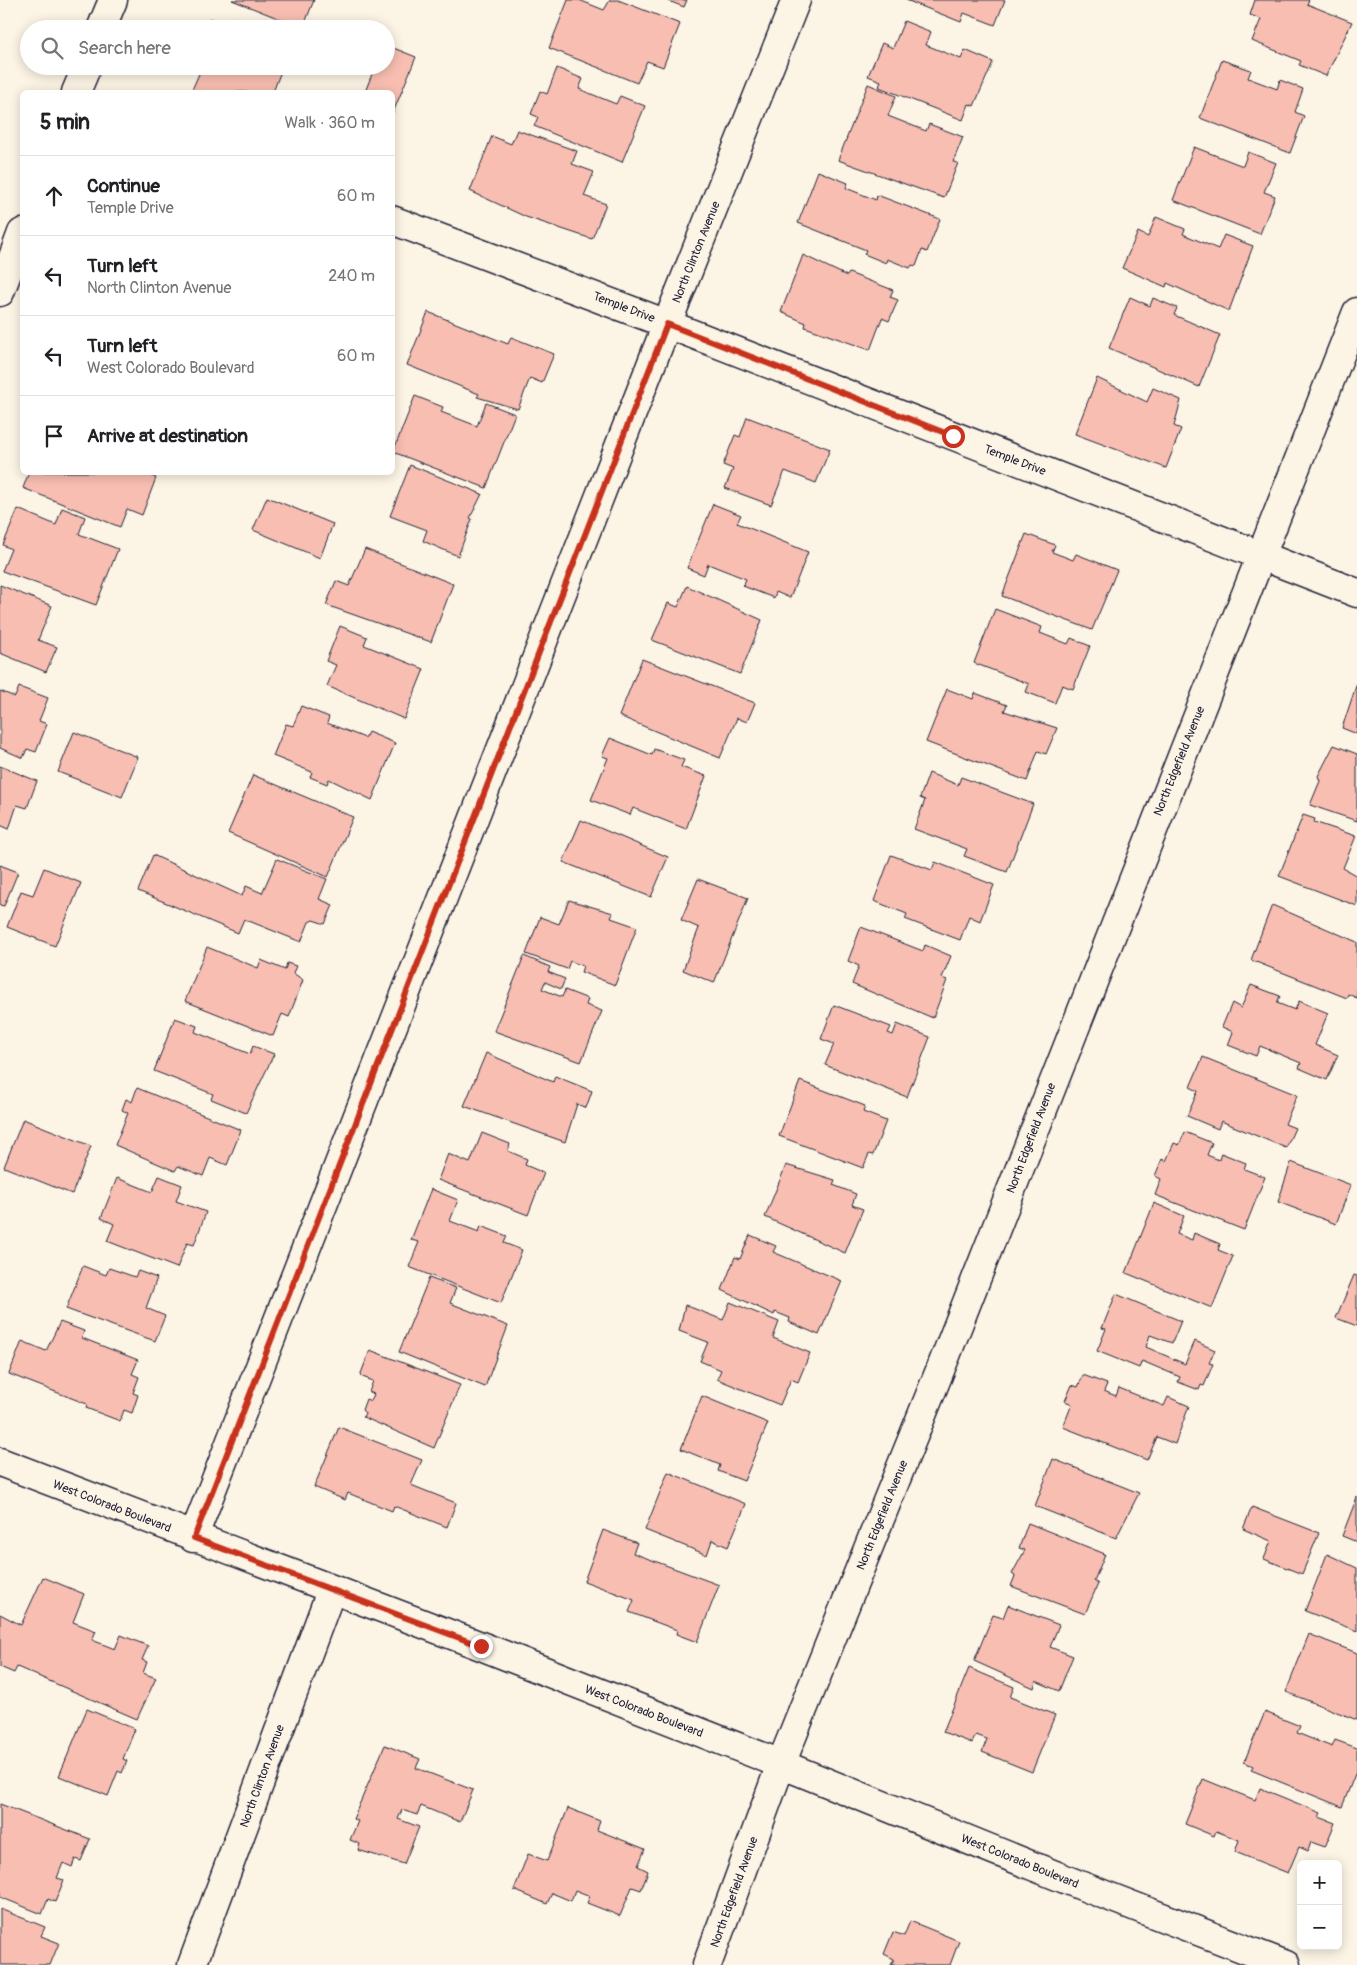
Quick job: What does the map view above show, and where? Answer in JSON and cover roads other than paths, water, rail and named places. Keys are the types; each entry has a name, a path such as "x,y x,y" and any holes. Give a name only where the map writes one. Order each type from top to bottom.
{"street":[{"path":"105,20 113,0"},
{"name":"North Clinton Avenue","path":"194,1538 667,324 796,0"},
{"path":"77,90 83,75"},
{"name":"Temple Drive","path":"395,221 667,324 1357,593"},
{"path":"0,292 20,239"},
{"name":"North Edgefield Avenue","path":"707,1965 781,1764 947,1353 1357,312"},
{"name":"West Colorado Boulevard","path":"0,1462 331,1591 481,1646 781,1764 1087,1888 1286,1965"},
{"name":"North Clinton Avenue","path":"193,1964 331,1591"}]}
